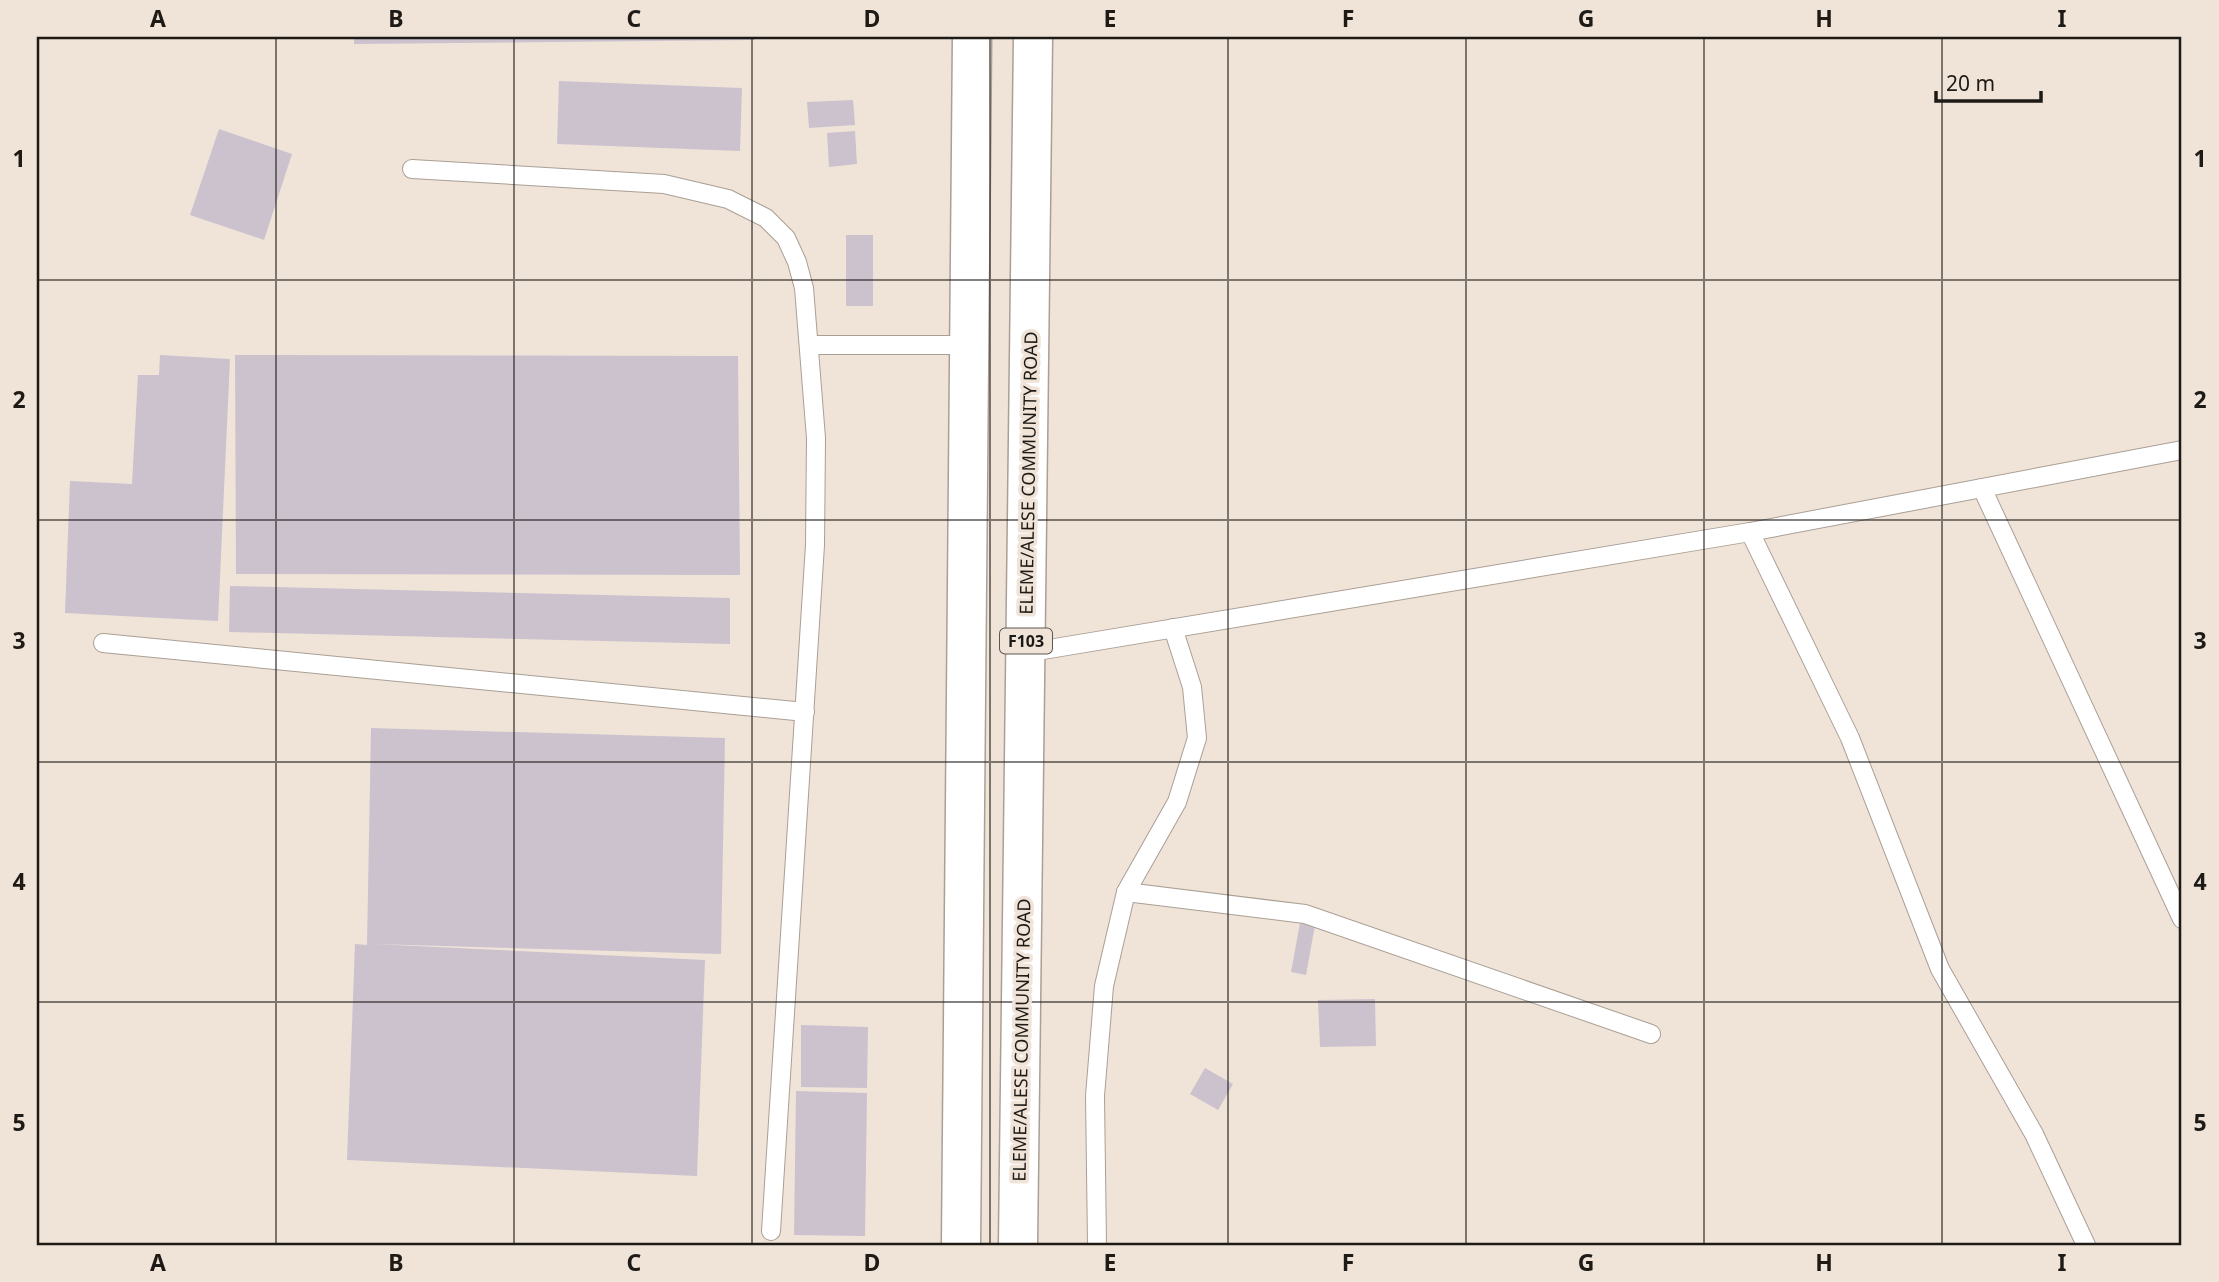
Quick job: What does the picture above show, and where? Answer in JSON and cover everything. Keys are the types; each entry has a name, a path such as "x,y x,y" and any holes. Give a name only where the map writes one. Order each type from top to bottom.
{"main road":[{"path":"961,1245 972,37"},
{"name":"ELEME/ALESE COMMUNITY ROAD","path":"1018,1245 1033,37"}],"lane":[{"path":"412,169 663,184 728,199 766,218 786,238 797,262 804,288 816,438 815,545 772,1231"},
{"path":"809,345 970,345"},
{"path":"1026,653 1750,532 2182,450"},
{"path":"1982,488 2182,919"},
{"path":"1750,532 1850,738 1940,969 2034,1134 2086,1245"},
{"path":"1097,1245 1095,1096 1104,986 1126,892 1177,802 1197,738 1192,687 1173,628"},
{"path":"103,643 806,712"},
{"path":"1126,892 1305,914 1651,1034"}],"building":[{"path":"354,37 755,37 755,40 354,44"},
{"path":"559,81 742,88 740,151 557,144"},
{"path":"853,100 855,125 809,128 807,102"},
{"path":"219,129 292,154 264,240 190,215"},
{"path":"855,131 857,164 829,167 827,133"},
{"path":"846,235 873,235 873,306 846,306"},
{"path":"160,355 230,359 218,621 65,613 70,481 132,484 138,375 159,375"},
{"path":"235,355 738,356 740,575 236,574"},
{"path":"230,586 730,598 730,644 229,632"},
{"path":"371,728 725,738 721,954 373,944 705,960 697,1176 347,1160 355,944 367,945"},
{"path":"1300,923 1315,925 1306,975 1291,972"},
{"path":"1375,999 1376,1046 1320,1047 1318,1000"},
{"path":"801,1025 868,1027 867,1088 801,1087"},
{"path":"1205,1068 1233,1084 1218,1110 1190,1094"},
{"path":"796,1091 867,1093 865,1236 794,1235"}]}
